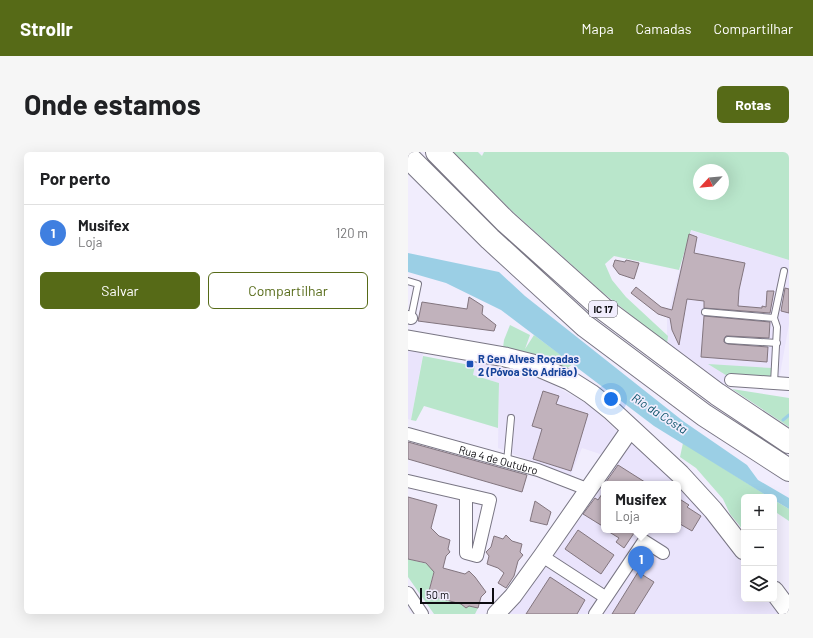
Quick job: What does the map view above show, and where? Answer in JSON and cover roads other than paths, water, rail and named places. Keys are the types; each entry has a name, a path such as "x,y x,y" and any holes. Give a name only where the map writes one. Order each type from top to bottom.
{"highway":[{"name":"IC 17","path":"437,152 505,221 602,308 717,394 789,442"},
{"name":"IC 17","path":"408,157 490,239 584,326 704,415 789,470"}],"main road":[{"path":"408,340 505,357 532,364 569,380 591,394 631,428 690,484 713,510 741,546"},
{"path":"777,595 789,610"}],"street":[{"path":"731,380 789,384"},
{"path":"496,614 513,596 631,428"},
{"name":"Rua 4 de Outubro","path":"408,434 538,470 587,489"},
{"path":"408,481 490,500 477,556 466,553 466,495"},
{"path":"595,614 644,541 663,553"},
{"path":"542,556 606,597"},
{"path":"408,593 422,614"}],"lane":[{"path":"774,383 777,328 774,318 784,271"},
{"path":"408,281 418,284 409,318"},
{"path":"705,312 774,318"},
{"path":"728,340 776,343"},
{"path":"507,462 511,418"}],"water":[{"name":"Rio da Costa","path":"408,253 499,272 525,296 683,421 747,465 758,480 789,498 789,509 777,502 777,494 764,494 654,426 501,310 446,283 408,272"}],"waterway":[{"path":"783,420 789,415"}],"place":[{"name":"R Gen Alves Roçadas 2 (Póvoa Sto Adrião)","path":"470,364"},
{"name":"Musifex","path":"641,579"}]}
